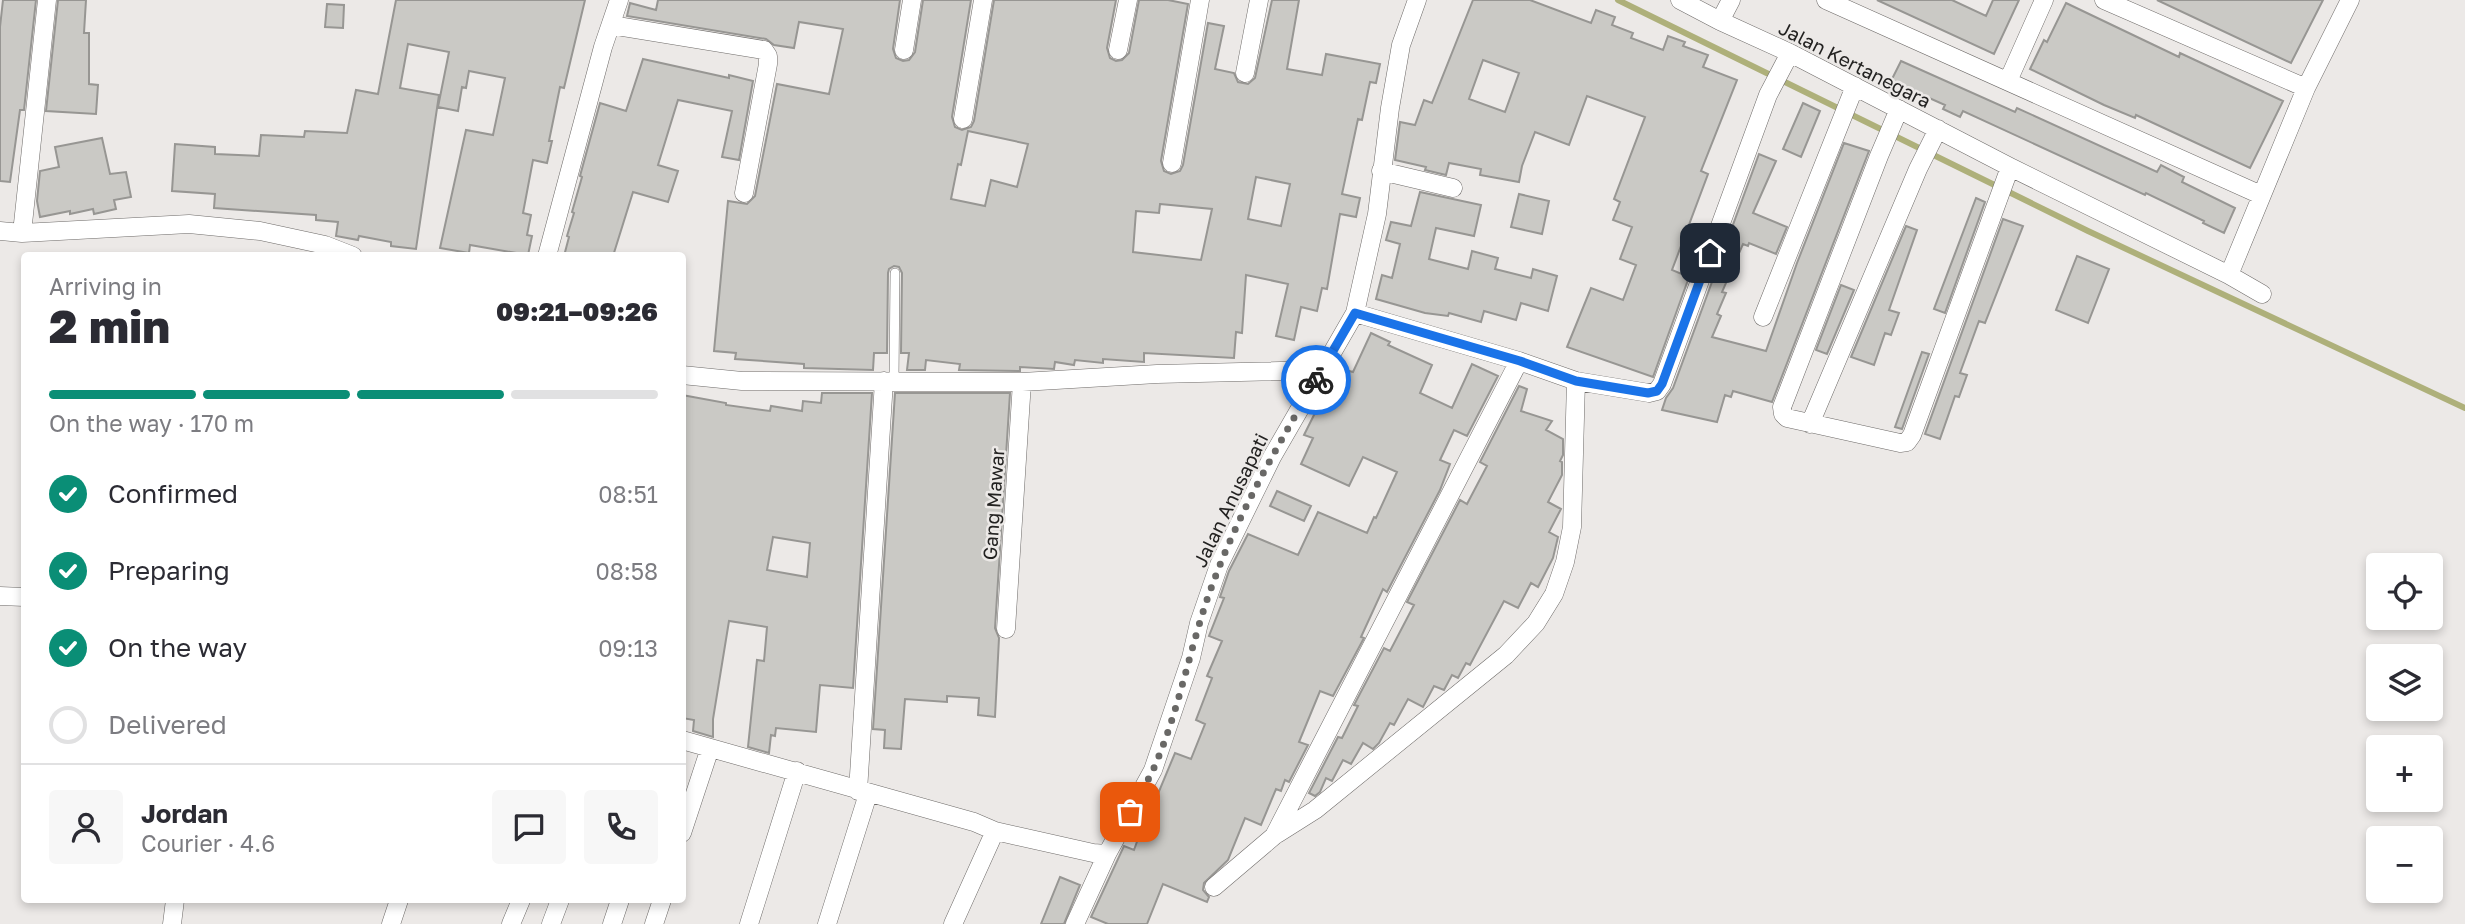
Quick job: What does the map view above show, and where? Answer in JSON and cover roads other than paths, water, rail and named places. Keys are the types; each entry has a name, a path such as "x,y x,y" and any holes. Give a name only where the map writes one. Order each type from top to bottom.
{"street":[{"path":"22,233 47,0"},
{"path":"548,252 603,47 619,0"},
{"path":"904,50 912,0"},
{"path":"963,120 983,0"},
{"path":"1118,50 1128,0"},
{"path":"1172,163 1200,0"},
{"path":"1245,74 1259,0"},
{"name":"Jalan Anusapati","path":"1074,924 1107,854 1153,770 1219,565 1272,457 1355,313 1377,214 1401,45 1417,0"},
{"name":"Jalan Kertanegara","path":"1680,0 1788,55 1852,92 1899,109 1936,135 2008,173 2230,275 2262,294"},
{"path":"1720,22 1731,0"},
{"path":"1826,0 2261,195"},
{"path":"2008,81 2044,0"},
{"path":"2104,0 2306,88"},
{"path":"2230,275 2306,88 2350,0"},
{"path":"611,25 764,50 768,56 768,64 744,193"},
{"path":"1355,313 1520,361 1576,381 1648,393 1657,391 1662,384 1768,95 1788,55"},
{"path":"1763,317 1852,92"},
{"path":"1899,109 1782,407 1787,418 1900,443 1907,442 1912,435 2008,173"},
{"path":"1810,424 1918,169 1936,135"},
{"path":"1381,171 1453,188"},
{"path":"0,231 22,233 189,224 260,231 325,245 343,252"},
{"path":"1274,835 1520,361"},
{"path":"686,375 742,381 1022,382 1157,374 1321,370"},
{"path":"827,924 863,792 889,381"},
{"path":"1214,887 1274,835 1315,810 1506,655 1536,622 1553,594 1565,562 1572,527 1576,381"},
{"name":"Gang Mawar","path":"1006,629 1022,382"},
{"path":"0,596 21,597"},
{"path":"686,741 974,822 995,831 1107,854"},
{"path":"686,822 710,748"},
{"path":"749,924 797,771"},
{"path":"953,924 995,831"},
{"path":"172,924 175,903"},
{"path":"391,924 398,903"},
{"path":"511,924 520,903"},
{"path":"551,924 559,903"},
{"path":"612,924 619,903"},
{"path":"654,924 661,903"}],"lane":[{"path":"889,381 895,273"}],"waterway":[{"path":"1618,0 2088,231 2465,408"}]}
